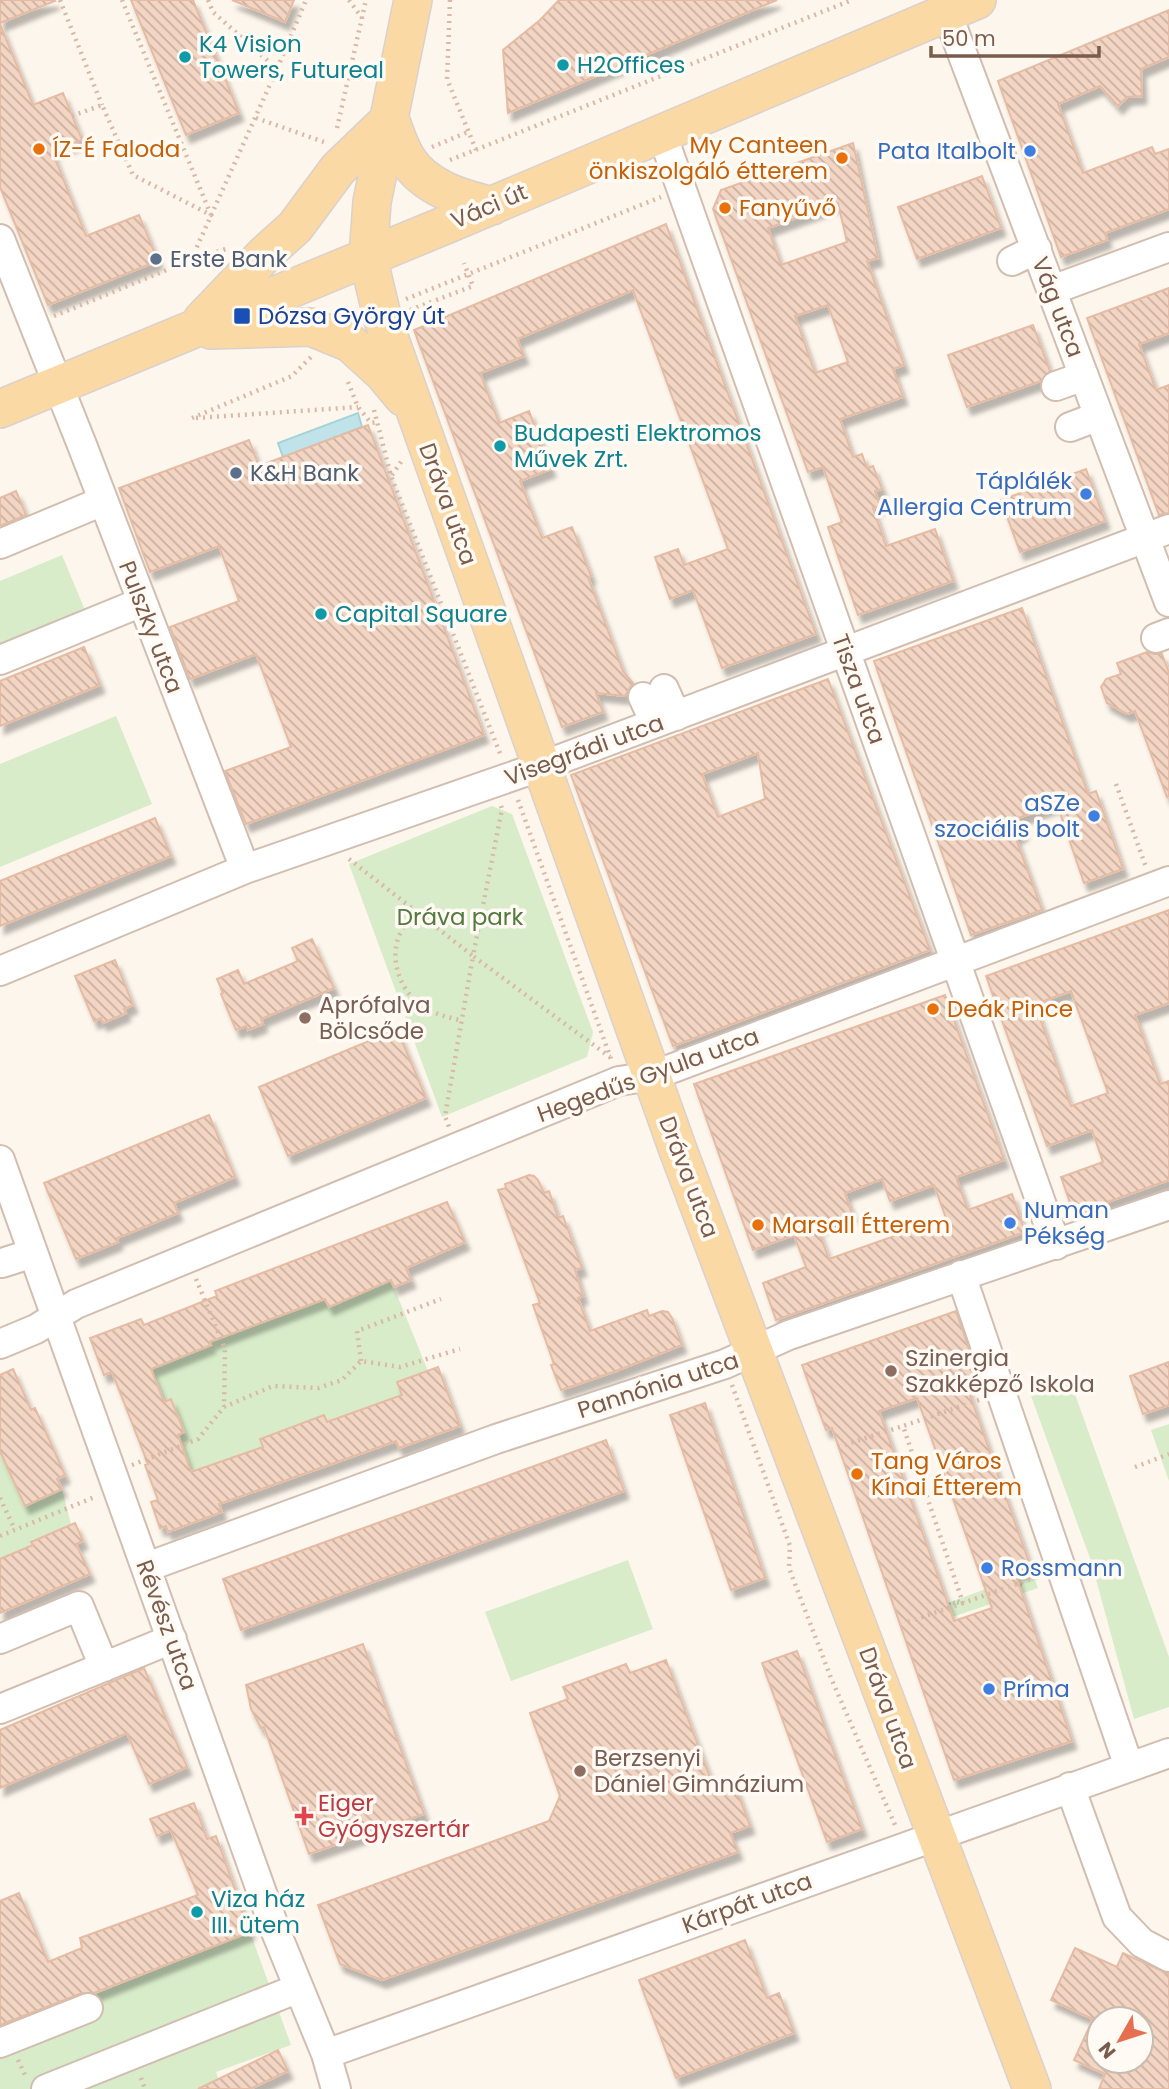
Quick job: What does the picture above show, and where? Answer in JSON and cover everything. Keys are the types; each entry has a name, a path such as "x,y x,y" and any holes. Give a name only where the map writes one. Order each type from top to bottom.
{"main road":[{"path":"368,257 372,202 413,0"},
{"name":"Váci út","path":"0,409 662,134 957,4"},
{"path":"390,119 408,160 425,177 451,195 492,205"},
{"path":"192,330 265,254 295,227 338,169 390,119"},
{"name":"Dráva utca","path":"368,257 383,320 416,412 515,776 652,1076 919,1792 921,1841 1032,2089"},
{"path":"192,330 311,327 350,342 383,373 416,412"}],"street":[{"name":"Vág utca","path":"957,4 1024,255 1052,290 1099,416 1157,533 1169,602"},
{"name":"Tisza utca","path":"662,134 1056,1245"},
{"name":"Pulszky utca","path":"0,239 244,869"},
{"path":"1052,290 1169,247"},
{"path":"1055,386 1084,376"},
{"path":"1070,427 1099,416"},
{"path":"0,544 103,502"},
{"name":"Visegrádi utca","path":"0,971 244,869 515,776 1157,533"},
{"path":"0,660 142,602"},
{"path":"654,693 665,720"},
{"name":"Hegedűs Gyula utca","path":"0,1344 36,1329 76,1304 619,1081 652,1076 1161,884"},
{"name":"Révész utca","path":"0,1160 276,1932 326,2053 336,2089"},
{"name":"Pannónia utca","path":"147,1567 496,1439 755,1352 789,1335 1169,1205"},
{"path":"2,1263 33,1253"},
{"path":"961,1275 1129,1767"},
{"path":"0,1639 79,1606 104,1667"},
{"path":"0,1709 172,1639"},
{"name":"Kárpát utca","path":"326,2053 1169,1753"},
{"path":"1070,1787 1117,1917 1142,1943 1169,1957"},
{"path":"46,2089 299,1987"},
{"path":"0,2043 88,2008"}],"path":[{"path":"60,0 133,175 211,215"},
{"path":"122,0 211,215"},
{"path":"208,0 213,12 278,69"},
{"path":"191,260 278,69 306,0"},
{"path":"349,0 362,19"},
{"path":"337,129 366,0"},
{"path":"450,0 447,79 476,150"},
{"path":"442,163 852,0"},
{"path":"72,116 102,105"},
{"path":"256,117 324,142"},
{"path":"426,149 468,132"},
{"path":"433,289 681,189"},
{"path":"34,324 191,260 228,249"},
{"path":"401,313 473,286 464,262"},
{"path":"292,376 192,418 358,407"},
{"path":"346,376 358,407 371,424 378,422 391,476 515,776 502,809 472,956 445,1116 455,1148"},
{"path":"1116,784 1161,884"},
{"path":"327,841 472,956 610,1057"},
{"path":"417,911 403,927 397,945 401,984 416,1002 431,1012 463,1021"},
{"path":"188,1258 225,1349 223,1407"},
{"path":"361,1361 357,1331 441,1299"},
{"path":"361,1361 400,1367 460,1349"},
{"path":"0,1536 198,1439 223,1407 272,1386 318,1388 342,1380 361,1361"},
{"path":"838,1447 1001,1393"},
{"path":"903,1426 963,1603"},
{"path":"1135,1467 1169,1454"},
{"path":"0,1498 15,1530"},
{"path":"789,1568 831,1678 921,1841"},
{"path":"908,1622 1061,1570"}],"green space":[{"path":"62,555 87,615 0,650 0,581"},
{"path":"116,716 152,804 0,867 0,764"},
{"name":"Dráva park","path":"492,806 512,814 593,1032 587,1057 442,1117 349,864"},
{"path":"391,1280 428,1371 402,1395 327,1422 324,1416 261,1438 263,1447 191,1472 178,1435 184,1432 171,1399 164,1402 149,1363 175,1359 211,1345 195,1305 232,1333 325,1299 329,1307"},
{"path":"1071,1383 1169,1657 1169,1707 1134,1719 1091,1561 1031,1396"},
{"path":"1169,1424 1169,1481 1151,1430"},
{"path":"0,1451 24,1506 62,1489 71,1524 32,1541 36,1552 21,1558 17,1551 0,1559"},
{"path":"628,1560 653,1629 511,1681 485,1612"},
{"path":"1032,1572 1038,1588 905,1633 901,1620"},
{"path":"250,1932 291,2045 216,2072 222,2089 0,2089 0,2033"}],"water":[{"path":"358,413 362,427 283,457 278,443"}],"building":[{"path":"0,0 54,0 55,1 0,23"},
{"name":"K4 Vision Towers, Futureal","path":"131,0 193,0 239,113 186,135"},
{"name":"K4 Vision Towers, Futureal","path":"232,0 294,0 285,22"},
{"name":"H2Offices","path":"559,0 777,0 508,113 503,50 540,20"},
{"path":"1169,10 1169,57 1141,69 1142,96 1127,97 1118,106 1100,86 1058,104 1083,173 1152,147 1155,154 1169,149 1169,209 1105,233 1107,240 1061,257 998,81"},
{"path":"0,24 33,105 63,93 82,140 52,151 86,236 139,215 158,261 48,305 0,187"},
{"path":"853,143 878,258 867,261 904,365 893,369 903,397 840,419 853,457 862,454 867,468 873,466 882,489 875,491 880,506 873,508 886,546 935,529 953,581 858,615 828,527 842,522 823,467 808,472 713,209 721,190","holes":["838,203 847,242 781,265 768,228","828,305 848,362 815,373 795,316"]},
{"path":"982,176 1001,228 917,259 898,207"},
{"path":"666,224 816,634 722,668 693,590 670,599 655,557 678,549 684,565 728,549 633,290 517,339 524,356 480,373 499,423 529,411 551,469 520,481 542,538 572,527 623,671 633,683 625,696 596,693 603,712 562,727 414,330"},
{"path":"1169,288 1169,333 1139,344 1156,390 1169,385 1169,513 1159,515 1087,318"},
{"path":"1033,325 1050,371 1041,381 967,407 948,355"},
{"name":"Capital Square","path":"368,425 484,735 246,824 225,771 291,747 256,654 190,679 170,627 239,601 219,546 150,572 119,488 249,440 259,466"},
{"path":"1086,469 1105,521 1020,552 1001,500"},
{"path":"16,491 26,515 0,526 0,498"},
{"path":"1022,608 1088,794 1096,791 1123,869 1084,883 1057,804 1018,818 1023,833 1015,836 1042,910 971,935 874,661"},
{"path":"84,647 100,685 0,726 0,681"},
{"path":"1147,652 1162,654 1169,673 1167,797 1135,711 1127,714 1107,703 1101,687 1106,679 1121,674 1117,663"},
{"path":"828,679 930,950 673,1046 571,775","holes":["758,753 765,799 718,817 702,774"]},
{"path":"155,818 171,856 0,926 0,881"},
{"path":"1169,910 1169,1003 1135,1015 1160,1084 1169,1081 1169,1180 1074,1214 1061,1177 1103,1162 1092,1130 1047,1146 986,976","holes":["1071,991 1108,1093 1071,1106 1035,1004"]},
{"path":"312,939 334,988 261,1019 263,1024 248,1030 246,1026 236,1030 217,979 238,970 244,984 298,961 292,948"},
{"path":"115,960 133,1005 124,1009 126,1013 103,1023 101,1018 94,1021 75,976"},
{"path":"945,995 1004,1160 956,1177 968,1210 1012,1194 1025,1232 776,1320 763,1283 806,1267 794,1235 753,1250 694,1084","holes":["882,1179 890,1201 934,1185 946,1218 829,1259 817,1227 852,1214 845,1193"]},
{"path":"397,1029 426,1098 288,1156 259,1087"},
{"path":"209,1115 235,1177 174,1203 178,1213 117,1238 118,1242 76,1259 44,1183"},
{"path":"529,1175 538,1180 544,1193 549,1191 558,1218 563,1216 582,1268 575,1270 583,1296 578,1298 590,1331 647,1310 649,1316 662,1311 668,1312 672,1318 682,1345 561,1390 533,1305 540,1303 498,1190 506,1188 505,1184"},
{"path":"447,1202 465,1242 406,1268 411,1280 394,1287 391,1280 329,1307 325,1299 209,1342 211,1345 151,1369 164,1402 171,1399 184,1432 178,1435 191,1472 263,1447 260,1439 324,1415 327,1422 402,1395 397,1382 438,1367 460,1426 399,1448 396,1441 219,1504 222,1512 168,1532 166,1526 160,1528 151,1502 158,1500 145,1465 148,1464 112,1372 104,1375 90,1338 141,1319 144,1325 217,1296 215,1291"},
{"path":"956,1311 978,1376 965,1381 1031,1568 1015,1573 1072,1741 954,1780 832,1428 826,1430 802,1365","holes":["917,1398 992,1608 954,1621 879,1411"]},
{"path":"1169,1362 1169,1405 1143,1414 1130,1376"},
{"path":"13,1369 31,1410 35,1408 65,1475 57,1479 62,1489 25,1506 0,1451 0,1375"},
{"path":"705,1403 765,1578 731,1590 670,1415"},
{"path":"606,1440 624,1491 241,1630 223,1579"},
{"path":"75,1523 83,1541 76,1544 90,1574 0,1613 0,1559"},
{"path":"363,1644 424,1814 309,1854 264,1727 261,1728 251,1709 246,1685"},
{"path":"797,1651 862,1829 827,1842 762,1663"},
{"path":"666,1660 715,1791 734,1783 750,1826 730,1833 738,1852 382,1980 340,1964 318,1905 549,1821 560,1796 530,1713 568,1699 563,1687 626,1664 630,1673"},
{"path":"144,1668 187,1767 149,1784 127,1733 0,1788 0,1730"},
{"path":"194,1803 207,1839 216,1836 250,1932 94,1993 82,1993 0,2025 0,1901 19,1893 48,1962 82,1948 80,1938 198,1895 171,1830 157,1836 150,1819"},
{"path":"745,1940 767,1998 779,1993 794,2033 676,2078 639,1980"},
{"path":"1075,1948 1117,1967 1123,1953 1169,1974 1169,2089 1099,2089 1105,2075 1155,2075 1155,2005 1085,2005 1085,2015 1051,2000"},
{"path":"1085,2036 1085,2065 1074,2060"},
{"path":"278,2050 288,2071 250,2089 198,2089"}],"place":[{"name":"K4 Vision Towers, Futureal","path":"185,57"},
{"name":"H2Offices","path":"563,65"},
{"name":"ÍZ-É Faloda","path":"39,149"},
{"name":"Pata Italbolt","path":"1030,151"},
{"name":"My Canteen önkiszolgáló étterem","path":"842,158"},
{"name":"Fanyűvő","path":"725,208"},
{"name":"Erste Bank","path":"156,259"},
{"name":"Dózsa György út","path":"242,316"},
{"name":"Budapesti Elektromos Művek Zrt.","path":"500,446"},
{"name":"K&H Bank","path":"236,473"},
{"name":"Táplálék Allergia Centrum","path":"1086,494"},
{"name":"Capital Square","path":"321,614"},
{"name":"aSZe szociális bolt","path":"1094,816"},
{"name":"Deák Pince","path":"933,1009"},
{"name":"Aprófalva Bölcsőde","path":"305,1018"},
{"name":"Numan Pékség","path":"1010,1223"},
{"name":"Marsall Étterem","path":"758,1225"},
{"name":"Szinergia Szakképző Iskola","path":"891,1371"},
{"name":"Tang Város Kínai Étterem","path":"857,1474"},
{"name":"Rossmann","path":"987,1568"},
{"name":"Príma","path":"989,1689"},
{"name":"Berzsenyi Dániel Gimnázium","path":"580,1771"},
{"name":"Eiger Gyógyszertár","path":"304,1816"},
{"name":"Viza ház III. ütem","path":"197,1912"}]}
